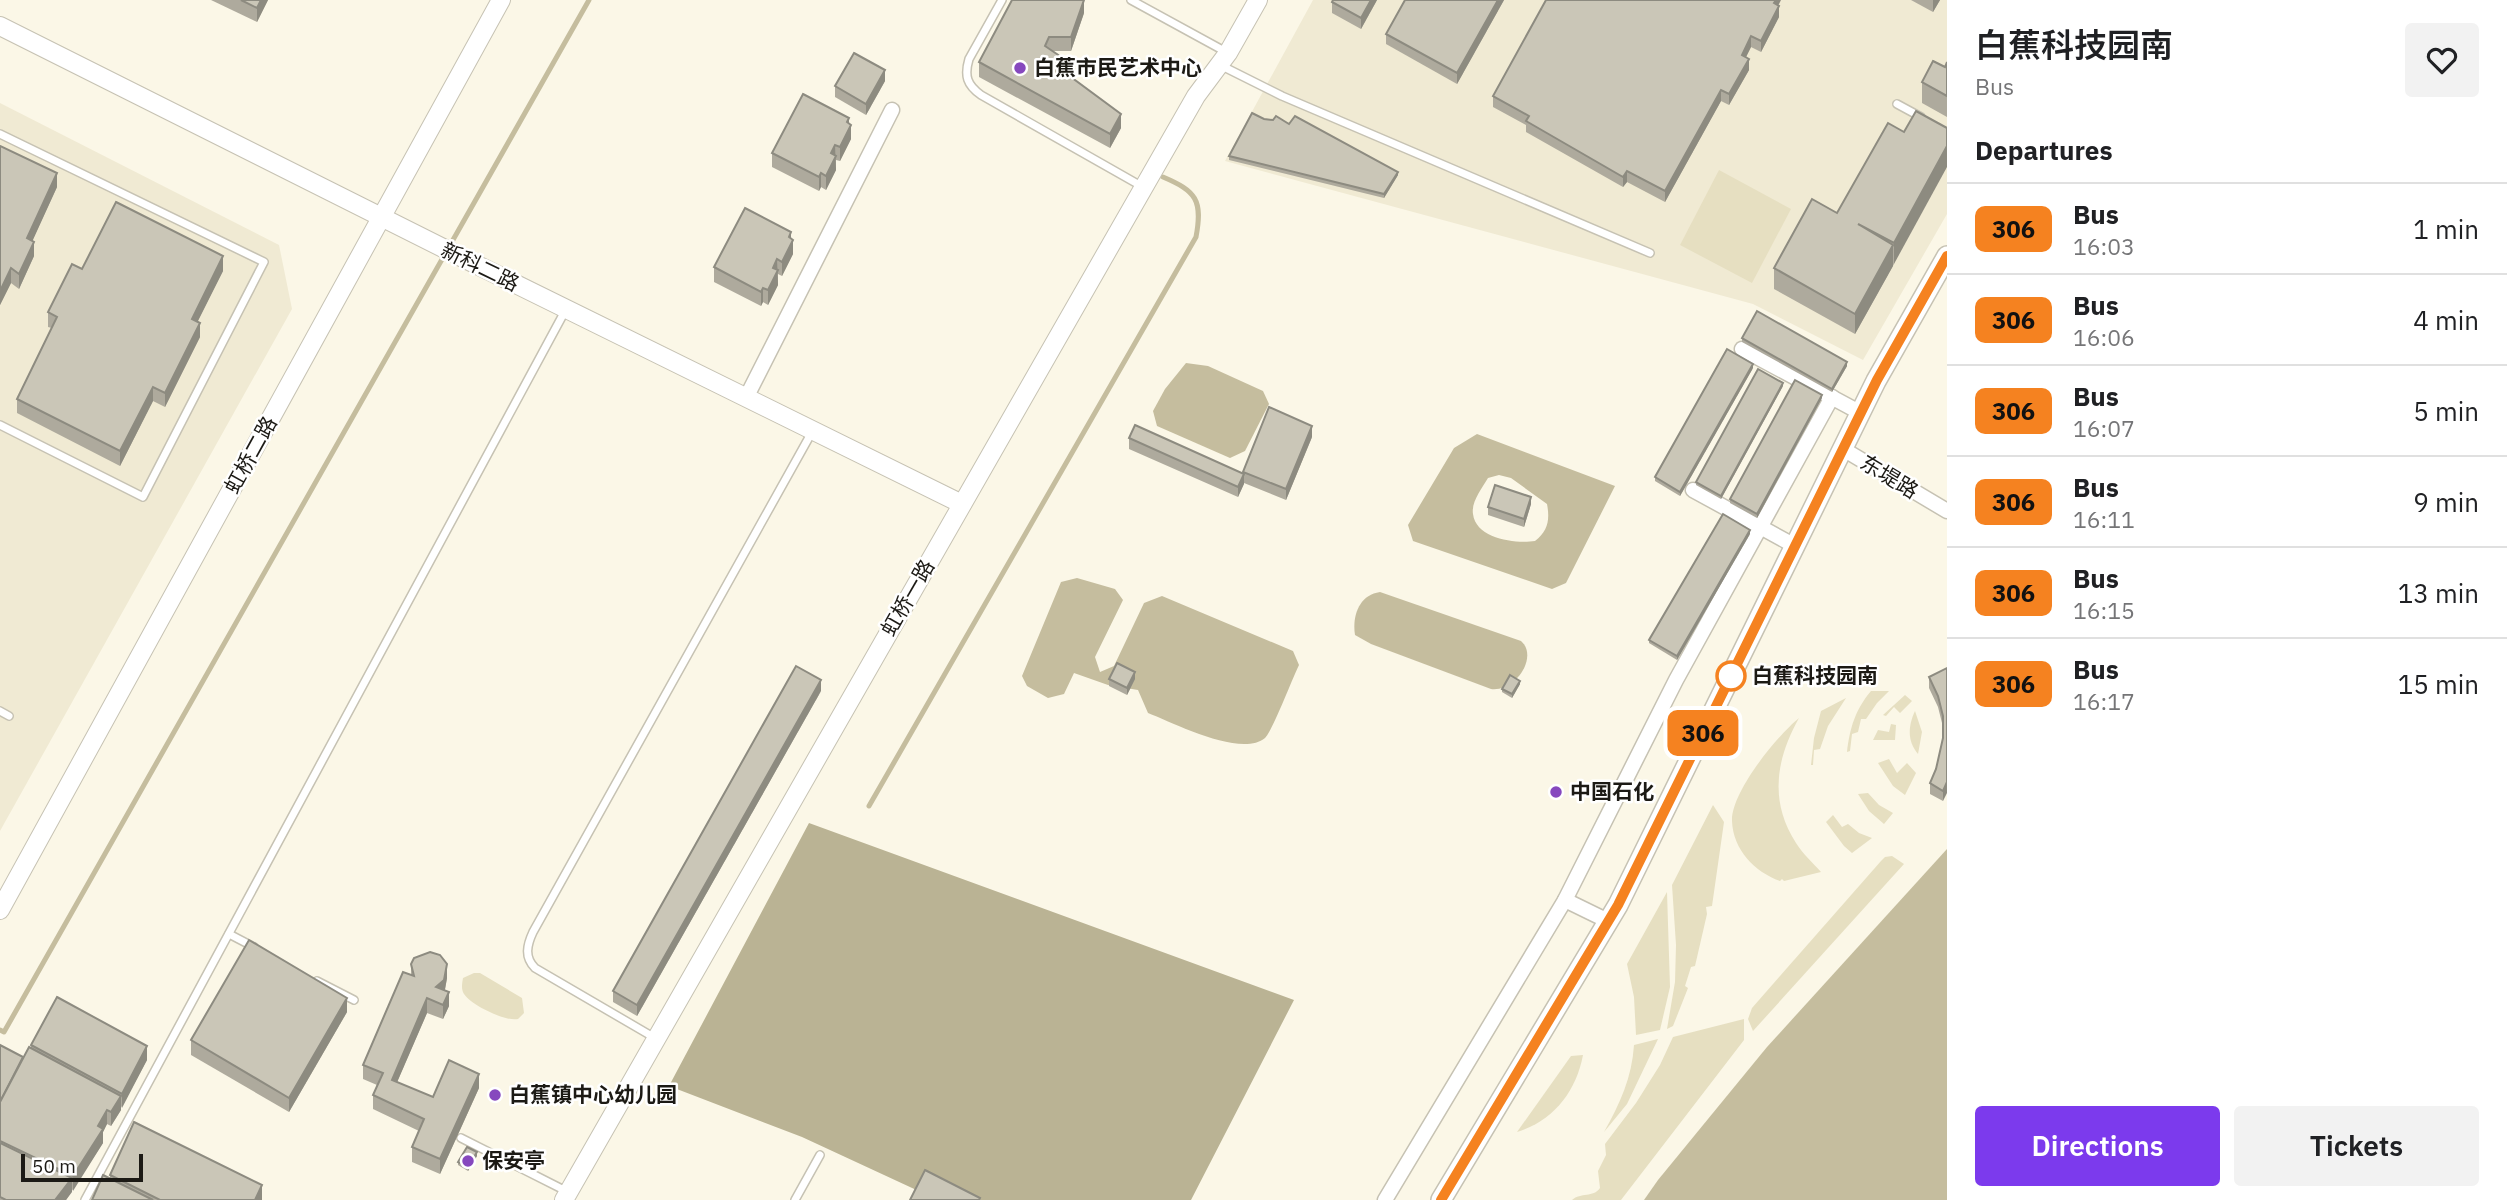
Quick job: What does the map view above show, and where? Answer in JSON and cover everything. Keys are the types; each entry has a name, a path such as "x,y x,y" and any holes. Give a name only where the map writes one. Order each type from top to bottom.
{"main road":[{"path":"1843,449 1947,256"},
{"name":"东堤路","path":"1441,1200 1608,921 1843,449"}],"street":[{"name":"虹桥二路","path":"0,911 501,0"},
{"name":"虹桥一路","path":"566,1196 1196,96 1224,59 1258,0"},
{"name":"新科二路","path":"0,26 962,504"},
{"path":"746,398 892,110"},
{"path":"1742,349 1861,413"},
{"path":"1385,1200 1565,900 1676,680 1832,397"},
{"name":"东堤路","path":"1843,449 1947,511"},
{"path":"1693,490 1795,546"},
{"path":"1565,900 1608,921"}],"lane":[{"path":"1002,0 969,59 966,68 969,84 981,95 1144,188"},
{"path":"1131,0 1282,96 1650,253"},
{"path":"1897,104 1927,120"},
{"path":"0,134 264,262 143,497 0,425"},
{"path":"85,1200 566,309"},
{"path":"656,1039 535,968 528,957 528,945 813,431"},
{"path":"0,711 9,716"},
{"path":"229,934 263,952"},
{"path":"308,976 354,1000"},
{"path":"461,1138 566,1196"},
{"path":"795,1200 820,1155"}],"shaded area":[{"path":"1313,0 1947,0 1947,214 1863,360 1753,304 1225,161"},
{"path":"0,103 279,245 292,309 0,831"},
{"path":"1719,170 1791,209 1752,283 1680,245"},
{"path":"1186,363 1208,366 1263,391 1269,404 1245,451 1230,458 1157,426 1153,411 1165,389"},
{"path":"1477,434 1615,486 1566,583 1552,589 1413,541 1408,525 1454,448","holes":["1499,475 1511,478 1547,504 1547,525 1535,541 1518,542 1498,538 1481,529 1476,522 1474,505 1488,478"]},
{"path":"1077,578 1115,589 1123,600 1095,657 1100,672 1114,666 1144,603 1162,596 1293,651 1299,665 1265,738 1254,743 1240,744 1207,737 1148,713 1138,690 1108,685 1074,673 1064,694 1048,698 1027,686 1022,676 1061,582"},
{"path":"1380,592 1521,641 1527,656 1522,672 1508,685 1491,689 1371,644 1355,635 1358,608 1367,597"},
{"path":"1871,691 1889,691 1866,719 1861,719 1858,732 1852,734 1850,751 1847,752 1854,720"},
{"path":"1905,695 1912,701 1900,713 1894,707 1886,716 1883,715"},
{"path":"1846,698 1828,726 1820,749 1814,750 1811,765 1821,711"},
{"path":"1915,711 1922,732 1918,754 1910,733"},
{"path":"1799,718 1781,764 1779,796 1787,827 1805,855 1821,872 1780,881 1762,872 1747,859 1736,841 1732,821 1739,795 1747,780 1768,751"},
{"path":"1891,724 1896,725 1895,740 1873,740 1878,730 1889,732"},
{"path":"1889,759 1897,773 1907,763 1916,773 1905,795 1893,786 1878,763"},
{"path":"1868,793 1879,805 1893,813 1884,824 1869,811 1858,794"},
{"path":"1713,805 1724,822 1712,906 1706,907 1707,914 1695,966 1691,967 1685,986 1688,988 1673,1026 1667,1029 1675,982 1676,945 1672,885"},
{"path":"1833,815 1842,827 1848,824 1859,833 1872,838 1852,853 1826,822"},
{"path":"809,823 1294,1000 1191,1200 938,1200 802,1137 669,1086"},
{"path":"1947,849 1947,1200 1644,1200 1767,1047"},
{"path":"1892,856 1904,864 1753,1031 1748,1019 1752,1008 1881,861"},
{"path":"1667,892 1670,987 1660,1030 1636,1035 1634,997 1627,964"},
{"path":"480,973 522,998 524,1013 518,1019 505,1018 481,1008 468,998 462,990 463,978"},
{"path":"1744,1019 1744,1040 1621,1200 1572,1200 1594,1193 1600,1188 1598,1171 1606,1155 1605,1144 1636,1103 1660,1065 1673,1037"},
{"path":"1658,1039 1627,1104 1604,1132 1624,1090 1634,1045"},
{"path":"1583,1055 1575,1081 1561,1103 1542,1121 1517,1132 1571,1056"}],"building":[{"path":"241,0 261,0 257,8"},
{"name":"白蕉市民艺术中心","path":"1012,0 1084,0 1071,37 1049,37 1045,46 1073,65 1071,77 1121,114 1110,134 979,62"},
{"path":"1371,0 1361,18 1332,2"},
{"path":"1405,0 1498,0 1457,73 1386,34"},
{"path":"1546,0 1776,0 1774,3 1779,6 1761,41 1751,36 1742,55 1749,59 1729,94 1721,90 1665,191 1627,171 1623,177 1526,121 1529,116 1493,96"},
{"path":"854,53 885,70 866,104 835,86"},
{"path":"1933,61 1945,67 1947,62 1947,96 1922,82"},
{"path":"803,94 849,118 847,122 851,125 840,147 835,145 831,153 836,156 826,176 821,173 819,177 772,153"},
{"path":"1916,111 1947,128 1947,146 1894,243 1858,224 1893,245 1855,314 1774,268 1812,199 1837,213 1888,123 1904,132"},
{"path":"1252,113 1264,119 1273,120 1276,116 1289,124 1295,116 1398,172 1384,194 1229,156"},
{"path":"0,146 57,173 27,238 34,242 19,274 11,268 0,291"},
{"path":"116,202 223,256 192,319 200,323 165,393 153,387 120,451 17,399 57,317 48,312 72,264 82,269"},
{"path":"745,208 791,232 789,237 793,240 782,262 777,259 773,268 778,270 768,290 763,288 761,292 714,267"},
{"path":"1757,311 1847,362 1832,389 1742,338"},
{"path":"1727,349 1753,364 1680,492 1655,477"},
{"path":"1758,369 1783,383 1721,496 1696,482"},
{"path":"1795,380 1822,395 1757,514 1730,499"},
{"path":"1269,407 1312,426 1286,489 1243,472"},
{"path":"1135,425 1244,474 1238,487 1129,438"},
{"path":"1495,485 1531,497 1524,519 1488,507"},
{"path":"1723,514 1750,530 1677,656 1649,640"},
{"path":"1117,663 1135,672 1127,688 1109,679"},
{"path":"796,666 821,680 637,1005 613,991"},
{"path":"1947,668 1947,782 1943,791 1930,783 1943,738 1943,716 1929,677"},
{"path":"1510,675 1520,681 1512,694 1502,689"},
{"path":"249,940 347,998 289,1098 191,1040"},
{"path":"430,952 440,955 447,964 444,980 436,987 449,992 443,1005 427,998 392,1080 433,1097 449,1060 479,1074 440,1159 412,1147 424,1119 373,1095 383,1073 363,1065 403,972 414,976 411,964 414,958"},
{"path":"57,997 147,1046 122,1094 31,1045"},
{"path":"0,1045 23,1057 0,1102"},
{"path":"29,1047 121,1096 111,1112 107,1110 98,1126 103,1129 73,1176 0,1141 0,1102"},
{"path":"134,1122 262,1185 255,1200 160,1200 110,1175"},
{"path":"0,1143 72,1178 55,1200 6,1200 0,1197"},
{"name":"保安亭","path":"467,1147 477,1152 468,1167 458,1162"},
{"path":"925,1170 980,1198 979,1200 910,1200"},
{"path":"103,1175 153,1200 92,1200"}],"waterway":[{"path":"0,1030 4,1032 589,0"},
{"path":"869,806 1196,237 1198,214 1194,198 1183,187 1163,177"}],"bus line":[{"name":"306","path":"1441,1200 1618,905 1877,380 1947,256"}],"place":[{"name":"白蕉市民艺术中心","path":"1020,68"},
{"name":"白蕉科技园南","path":"1731,676"},
{"name":"中国石化","path":"1556,792"},
{"name":"白蕉镇中心幼儿园","path":"495,1095"},
{"name":"保安亭","path":"468,1161"}]}
